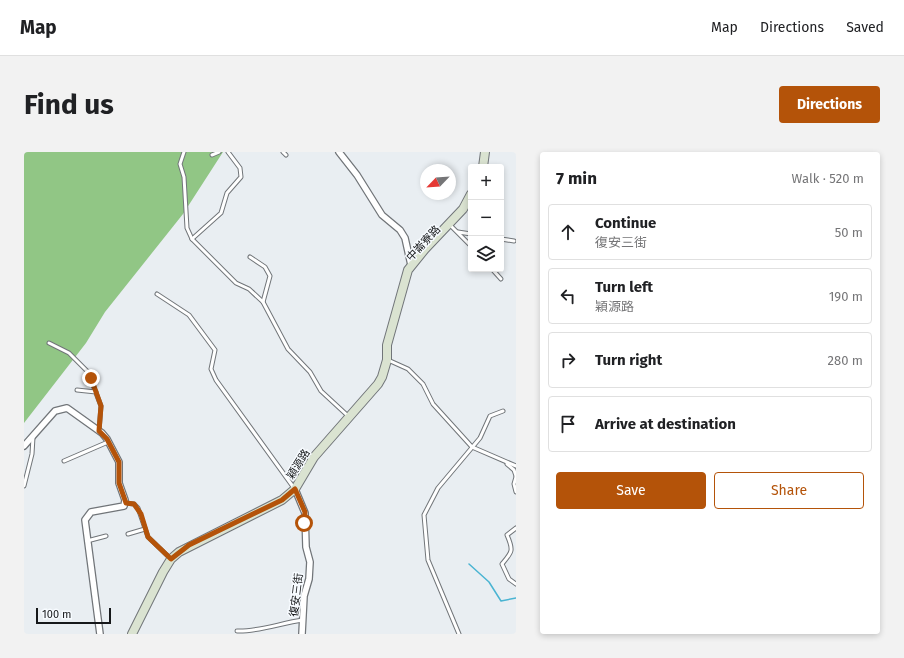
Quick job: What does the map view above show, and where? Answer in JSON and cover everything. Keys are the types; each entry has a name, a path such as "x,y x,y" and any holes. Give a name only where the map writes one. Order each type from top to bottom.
{"street":[{"path":"339,152 357,175 382,216 400,230 405,238 410,269"},
{"path":"479,164 481,152"},
{"path":"483,164 485,152"},
{"name":"中崙寮路","path":"453,228 468,200"},
{"name":"中崙寮路","path":"410,269 453,228 468,209"},
{"name":"穎源路","path":"132,634 171,559 189,545 282,500 295,489 314,457 378,384 382,377 387,360 387,345 400,296 410,269"},
{"path":"24,446 55,411 63,408 70,410 99,431 108,442 119,462 119,483 126,503 121,507 91,512 86,516 87,541 100,634"},
{"name":"復安三街","path":"295,489 305,512 306,547 310,562 309,579 304,596 302,634"}],"lane":[{"path":"184,152 180,164 184,178 187,228 192,239 236,283 249,289 263,302 288,349 310,372 321,391 347,414 348,420"},
{"path":"212,155 219,152"},
{"path":"192,239 199,235 221,213 227,193 241,177 240,168 228,152"},
{"path":"283,152 286,155"},
{"path":"453,228 468,233"},
{"path":"453,228 468,243"},
{"path":"504,239 515,241"},
{"path":"250,257 265,267 270,276 263,302"},
{"path":"495,272 501,279"},
{"path":"157,294 189,315 215,350 211,369 216,380 295,489"},
{"path":"49,343 56,345 69,353 88,372 102,410 99,420 99,431"},
{"path":"387,360 408,369 423,384 433,404 472,448 516,466"},
{"path":"77,390 96,392"},
{"path":"459,634 428,560 424,516 438,488 483,433 490,416 503,411"},
{"path":"24,486 32,454 33,437"},
{"path":"64,461 108,442"},
{"path":"504,461 514,470 516,477 514,484 516,492"},
{"path":"126,503 134,504 138,508 143,520 144,529 150,540 158,545 171,559"},
{"path":"516,528 507,535 512,547 511,553 502,564 508,579 516,584"},
{"path":"128,534 144,529"},
{"path":"87,541 106,536"},
{"path":"237,630 248,631 281,623 303,620"}],"green space":[{"path":"24,152 223,152 183,214 105,312 86,343 24,423"}],"waterway":[{"path":"469,564 489,582 501,601 516,598"}],"route":[{"path":"91,378 102,410 99,420 99,431 107,439 119,462 119,483 126,503 134,504 138,508 143,520 145,532 148,537 171,559 178,552 189,545 282,500 295,489 305,512 304,523"}]}
